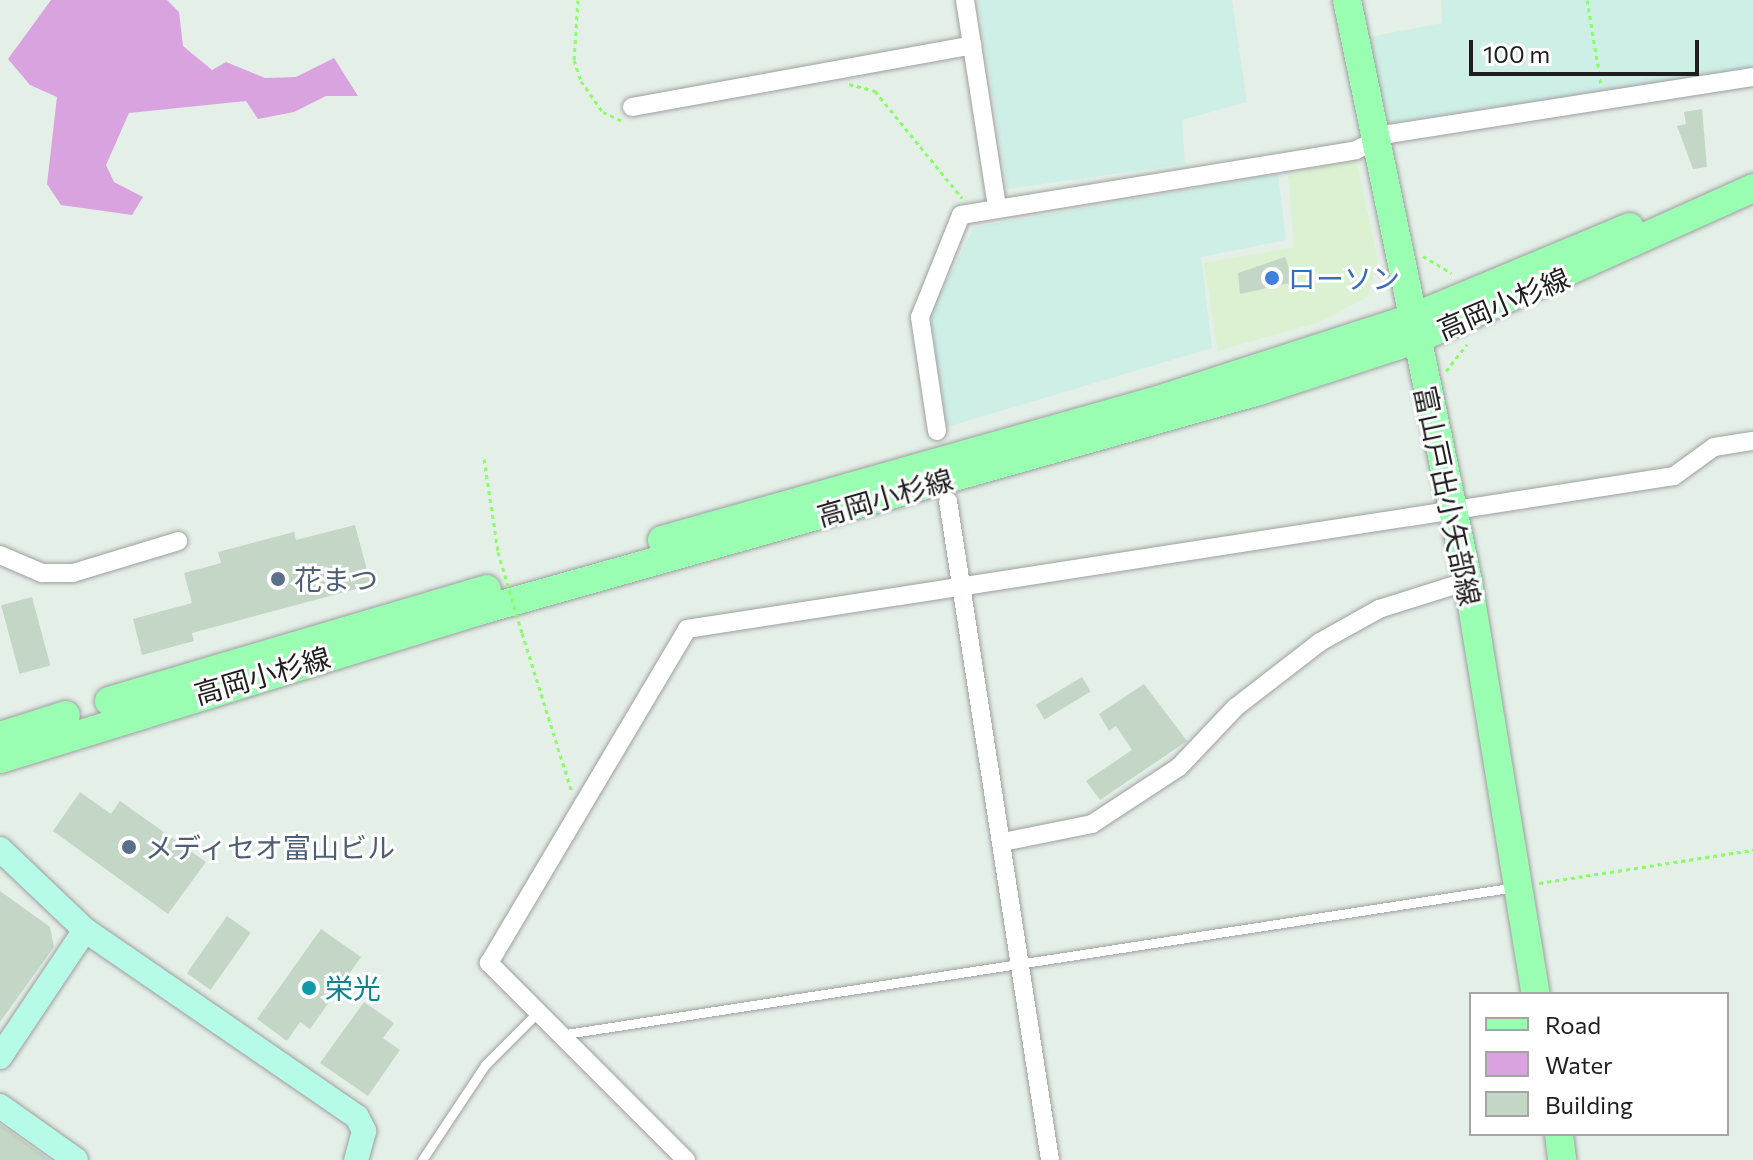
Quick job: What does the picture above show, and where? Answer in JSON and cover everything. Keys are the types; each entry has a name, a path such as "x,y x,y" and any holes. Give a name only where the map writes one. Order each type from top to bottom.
{"main road":[{"name":"富山戸出小矢部線","path":"1347,0 1412,330 1468,581 1536,992"},
{"name":"高岡小杉線","path":"0,736 237,659 1412,330 1753,167"},
{"name":"高岡小杉線","path":"0,759 154,707 1259,391 1753,188"},
{"path":"1559,1136 1562,1160"}],"street":[{"path":"965,0 997,206"},
{"path":"634,114 972,45"},
{"path":"937,431 920,317 952,227 972,212 1356,150 1373,140 1753,77"},
{"path":"686,1160 541,1009 489,963 687,629 1674,476 1714,447 1753,441"},
{"path":"948,501 964,587 1050,1160"},
{"path":"0,555 42,573 73,573 178,541"},
{"path":"1003,842 1092,824 1179,767 1236,707 1320,642 1379,609 1468,581"},
{"path":"0,849 85,930 357,1117 364,1131 356,1160"},
{"path":"0,1057 85,930"},
{"path":"0,1106 76,1160"}],"lane":[{"path":"566,1034 1021,961 1520,887"},
{"path":"422,1160 485,1065 541,1009"}],"path":[{"path":"578,0 574,60 581,81 603,112 621,122 634,114"},
{"path":"1587,0 1604,101"},
{"path":"845,83 875,91 972,212"},
{"path":"1413,250 1451,273"},
{"path":"1446,371 1467,344"},
{"path":"484,459 498,552 578,813"},
{"path":"1520,887 1753,850"}],"shaded area":[{"path":"978,0 1232,0 1247,102 1182,120 1185,164 1007,189"},
{"path":"1441,0 1753,0 1753,70 1389,123 1369,37 1442,23"},
{"path":"1356,159 1378,260 1368,297 1319,322 1218,351 1204,263 1294,247 1288,174"},
{"path":"1278,174 1286,240 1201,257 1212,348 947,427 930,315 974,227"}],"water":[{"path":"51,0 167,0 179,12 183,46 212,70 226,62 265,78 296,77 334,58 358,96 326,96 294,112 258,119 246,101 129,113 106,165 114,182 143,197 132,215 61,205 47,184 57,97 30,85 8,59"}],"building":[{"path":"1702,109 1707,167 1693,169 1677,126 1686,124 1684,112"},
{"path":"1285,257 1294,282 1240,294 1238,273"},
{"name":"花まつ","path":"355,525 371,585 192,633 194,641 142,655 133,619 192,603 184,573 221,563 218,552 294,532 296,540"},
{"path":"32,597 50,666 19,674 1,605"},
{"path":"1082,677 1091,692 1044,719 1036,705"},
{"path":"1144,684 1187,741 1100,800 1086,781 1132,750 1116,726 1109,731 1099,714"},
{"name":"メディセオ富山ビル","path":"80,792 111,814 120,801 206,862 168,914 53,831"},
{"path":"0,891 50,927 54,947 0,1022"},
{"path":"227,916 251,933 211,990 187,973"},
{"name":"栄光","path":"321,929 361,957 310,1029 300,1022 287,1041 257,1019"},
{"path":"364,1002 394,1023 383,1038 400,1050 368,1096 320,1063"},
{"path":"0,1124 50,1160 0,1160"}],"place":[{"name":"ローソン","path":"1272,278"},
{"name":"花まつ","path":"278,579"},
{"name":"メディセオ富山ビル","path":"129,847"},
{"name":"栄光","path":"309,988"}]}
